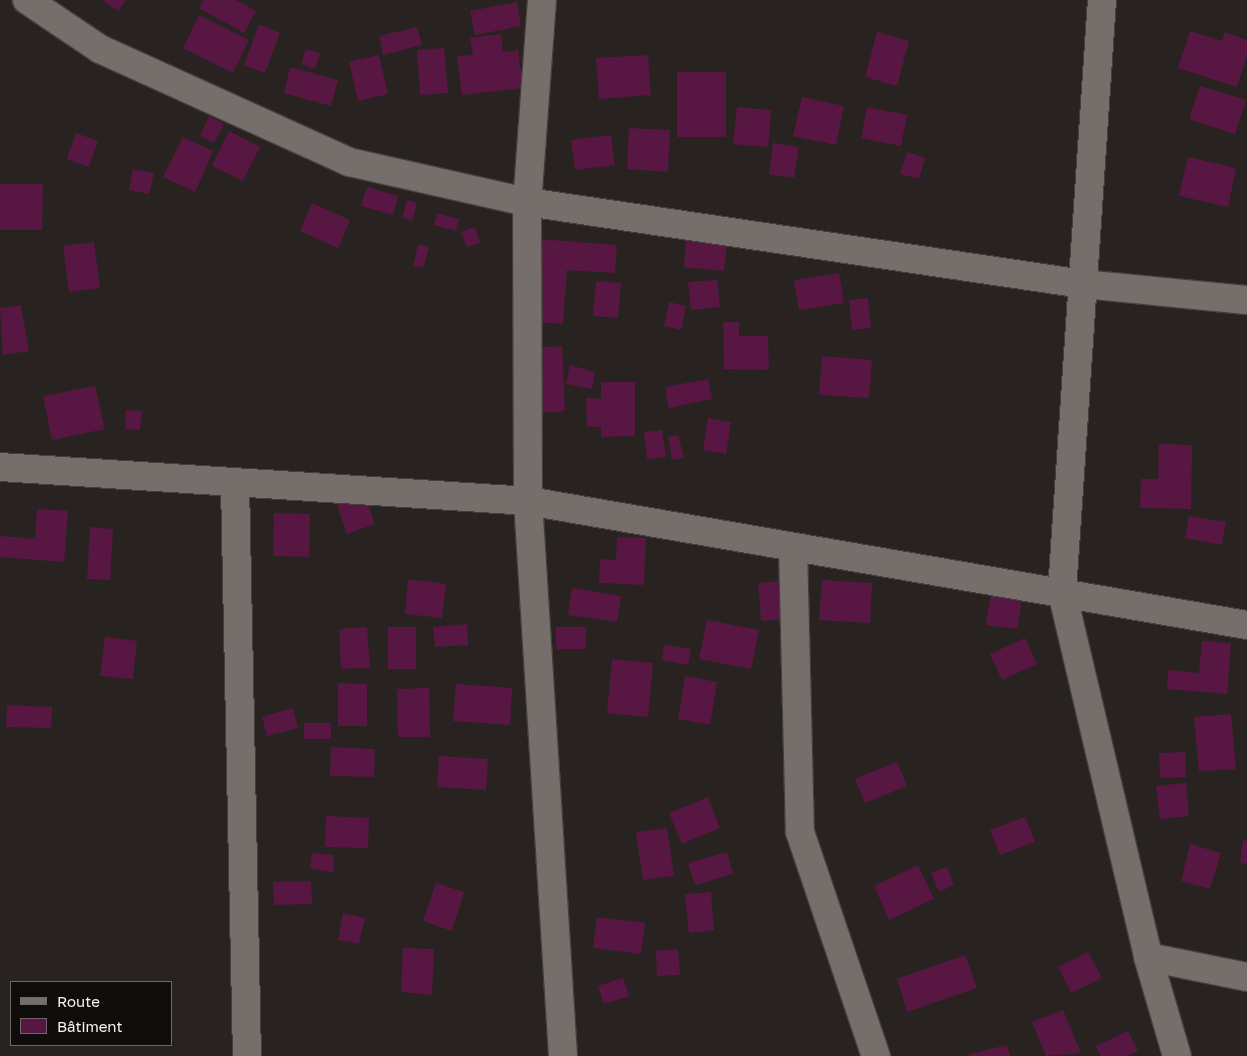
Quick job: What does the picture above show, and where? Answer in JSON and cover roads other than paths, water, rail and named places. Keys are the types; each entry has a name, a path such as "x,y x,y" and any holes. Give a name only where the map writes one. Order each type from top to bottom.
{"street":[{"path":"27,0 100,49 348,162 527,202 1084,284 1247,300"},
{"path":"542,0 527,202 528,501 563,1056"},
{"path":"1102,0 1062,592 1148,957 1177,1056"},
{"path":"0,467 235,484 528,501 1247,625"},
{"path":"235,484 247,1055"},
{"path":"793,548 800,832 876,1056"},
{"path":"1148,957 1247,977"}]}
